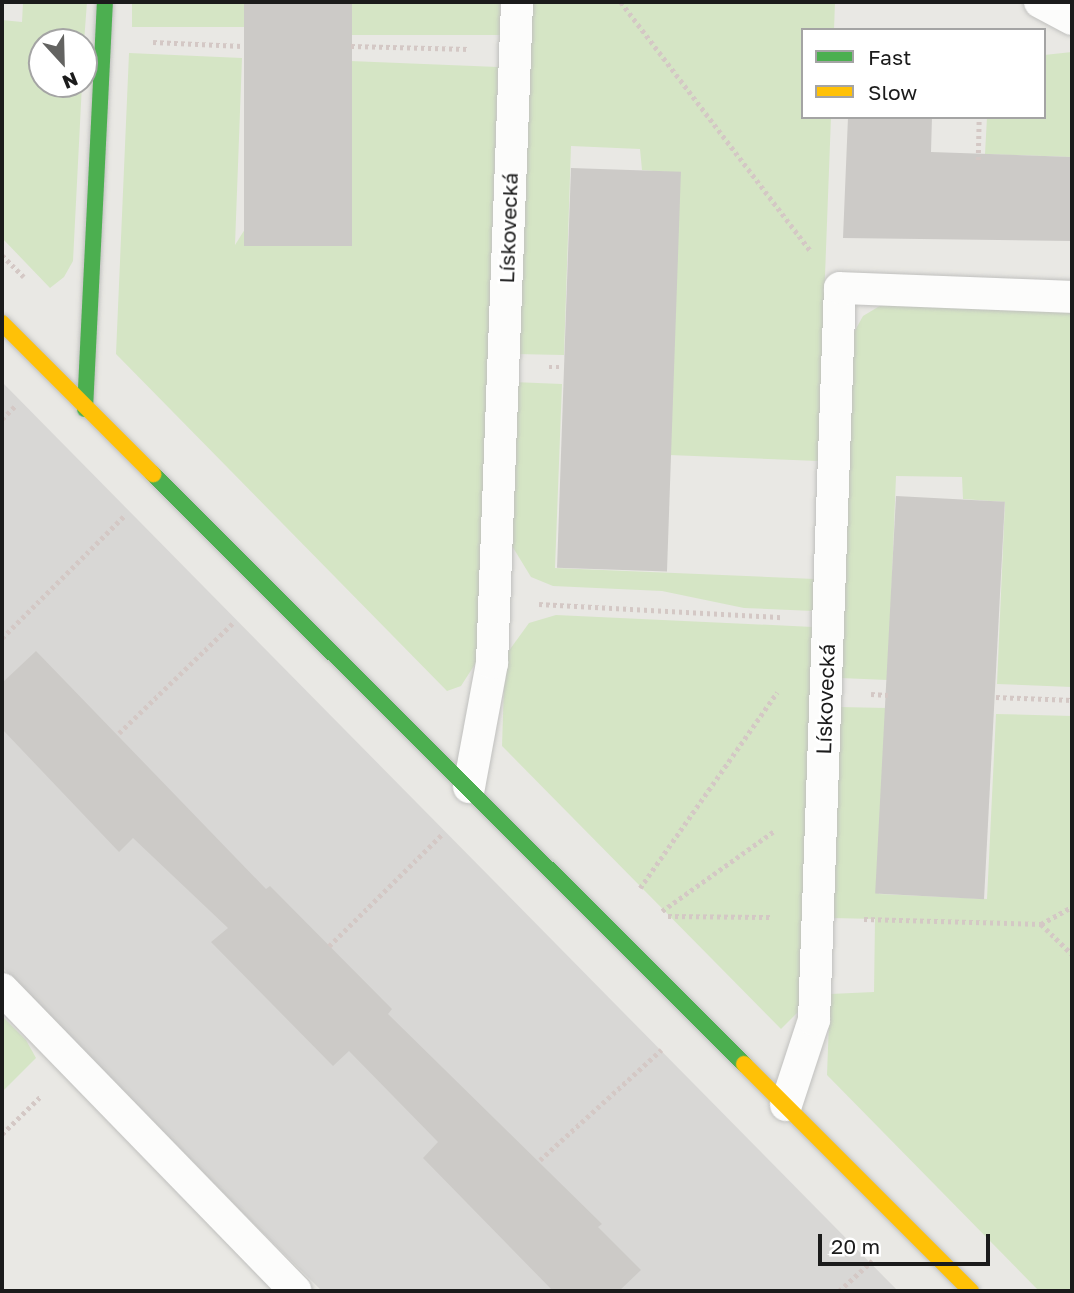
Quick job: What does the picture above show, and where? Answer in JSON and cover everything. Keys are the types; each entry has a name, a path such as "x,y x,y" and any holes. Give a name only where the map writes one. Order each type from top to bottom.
{"main road":[{"path":"85,409 105,2"},
{"path":"2,324 469,787 971,1291"}],"lane":[{"name":"Lískovecká","path":"469,787 492,663 517,2"},
{"path":"1040,2 1072,19"},
{"name":"Lískovecká","path":"786,1105 814,1020 840,288"},
{"path":"840,288 1072,297"},
{"path":"2,989 296,1291"}],"path":[{"path":"621,2 840,288"},
{"path":"103,40 242,46"},
{"path":"351,46 515,51"},
{"path":"978,160 979,119"},
{"path":"2,638 136,505"},
{"path":"494,602 828,620"},
{"path":"118,733 243,613"},
{"path":"635,895 782,686"},
{"path":"996,697 1072,700"},
{"path":"329,946 450,826"},
{"path":"1041,924 1072,954"},
{"path":"540,1160 665,1046"},
{"path":"2,1134 75,1063"},
{"path":"839,1291 876,1256"}],"shaded area":[{"path":"2,382 898,1291 322,1291 258,1228 2,967"}],"green space":[{"path":"23,2 87,2 85,28 28,28 28,98 81,98 73,261 64,277 50,288 2,238 2,20 22,22"},
{"path":"132,2 244,2 244,27 132,27"},
{"path":"352,2 500,2 500,35 352,35"},
{"path":"529,2 835,2 834,28 801,28 801,119 831,119 818,461 669,455 680,173 642,170 640,149 571,146 564,355 515,354"},
{"path":"1072,52 1072,157 985,154 987,119 1046,119 1046,55"},
{"path":"129,53 242,58 235,245 350,61 498,67 477,661 461,686 447,691 116,354"},
{"path":"883,304 1072,309 1072,687 997,684 1005,502 963,499 962,477 896,476 888,680 840,678 852,336 863,316"},
{"path":"513,382 562,384 555,568 815,579 813,611 744,608 662,591 553,586 531,577 509,541"},
{"path":"556,615 813,627 800,1010 781,1029 502,746 505,656 529,623"},
{"path":"840,707 887,708 879,894 987,899 996,714 1072,716 1072,1291 1039,1291 827,1075 830,994 874,992 875,919 832,918"},
{"path":"2,1016 26,1040 36,1058 2,1092"}],"building":[{"path":"244,2 352,2 352,246 244,246"},
{"path":"848,119 932,119 931,152 1072,157 1072,241 843,238"},
{"path":"571,168 681,172 667,572 557,568"},
{"path":"896,496 1005,502 984,899 875,893"},
{"path":"36,651 266,889 270,886 392,1009 388,1014 602,1224 598,1227 641,1270 619,1291 553,1291 423,1158 438,1142 349,1051 333,1066 211,942 228,928 133,838 119,852 2,729 2,683"}],"traffic: fast":[{"path":"85,409 105,2"},
{"path":"153,474 744,1064"}],"traffic: slow":[{"path":"2,323 153,474"},
{"path":"744,1064 971,1291"}]}
